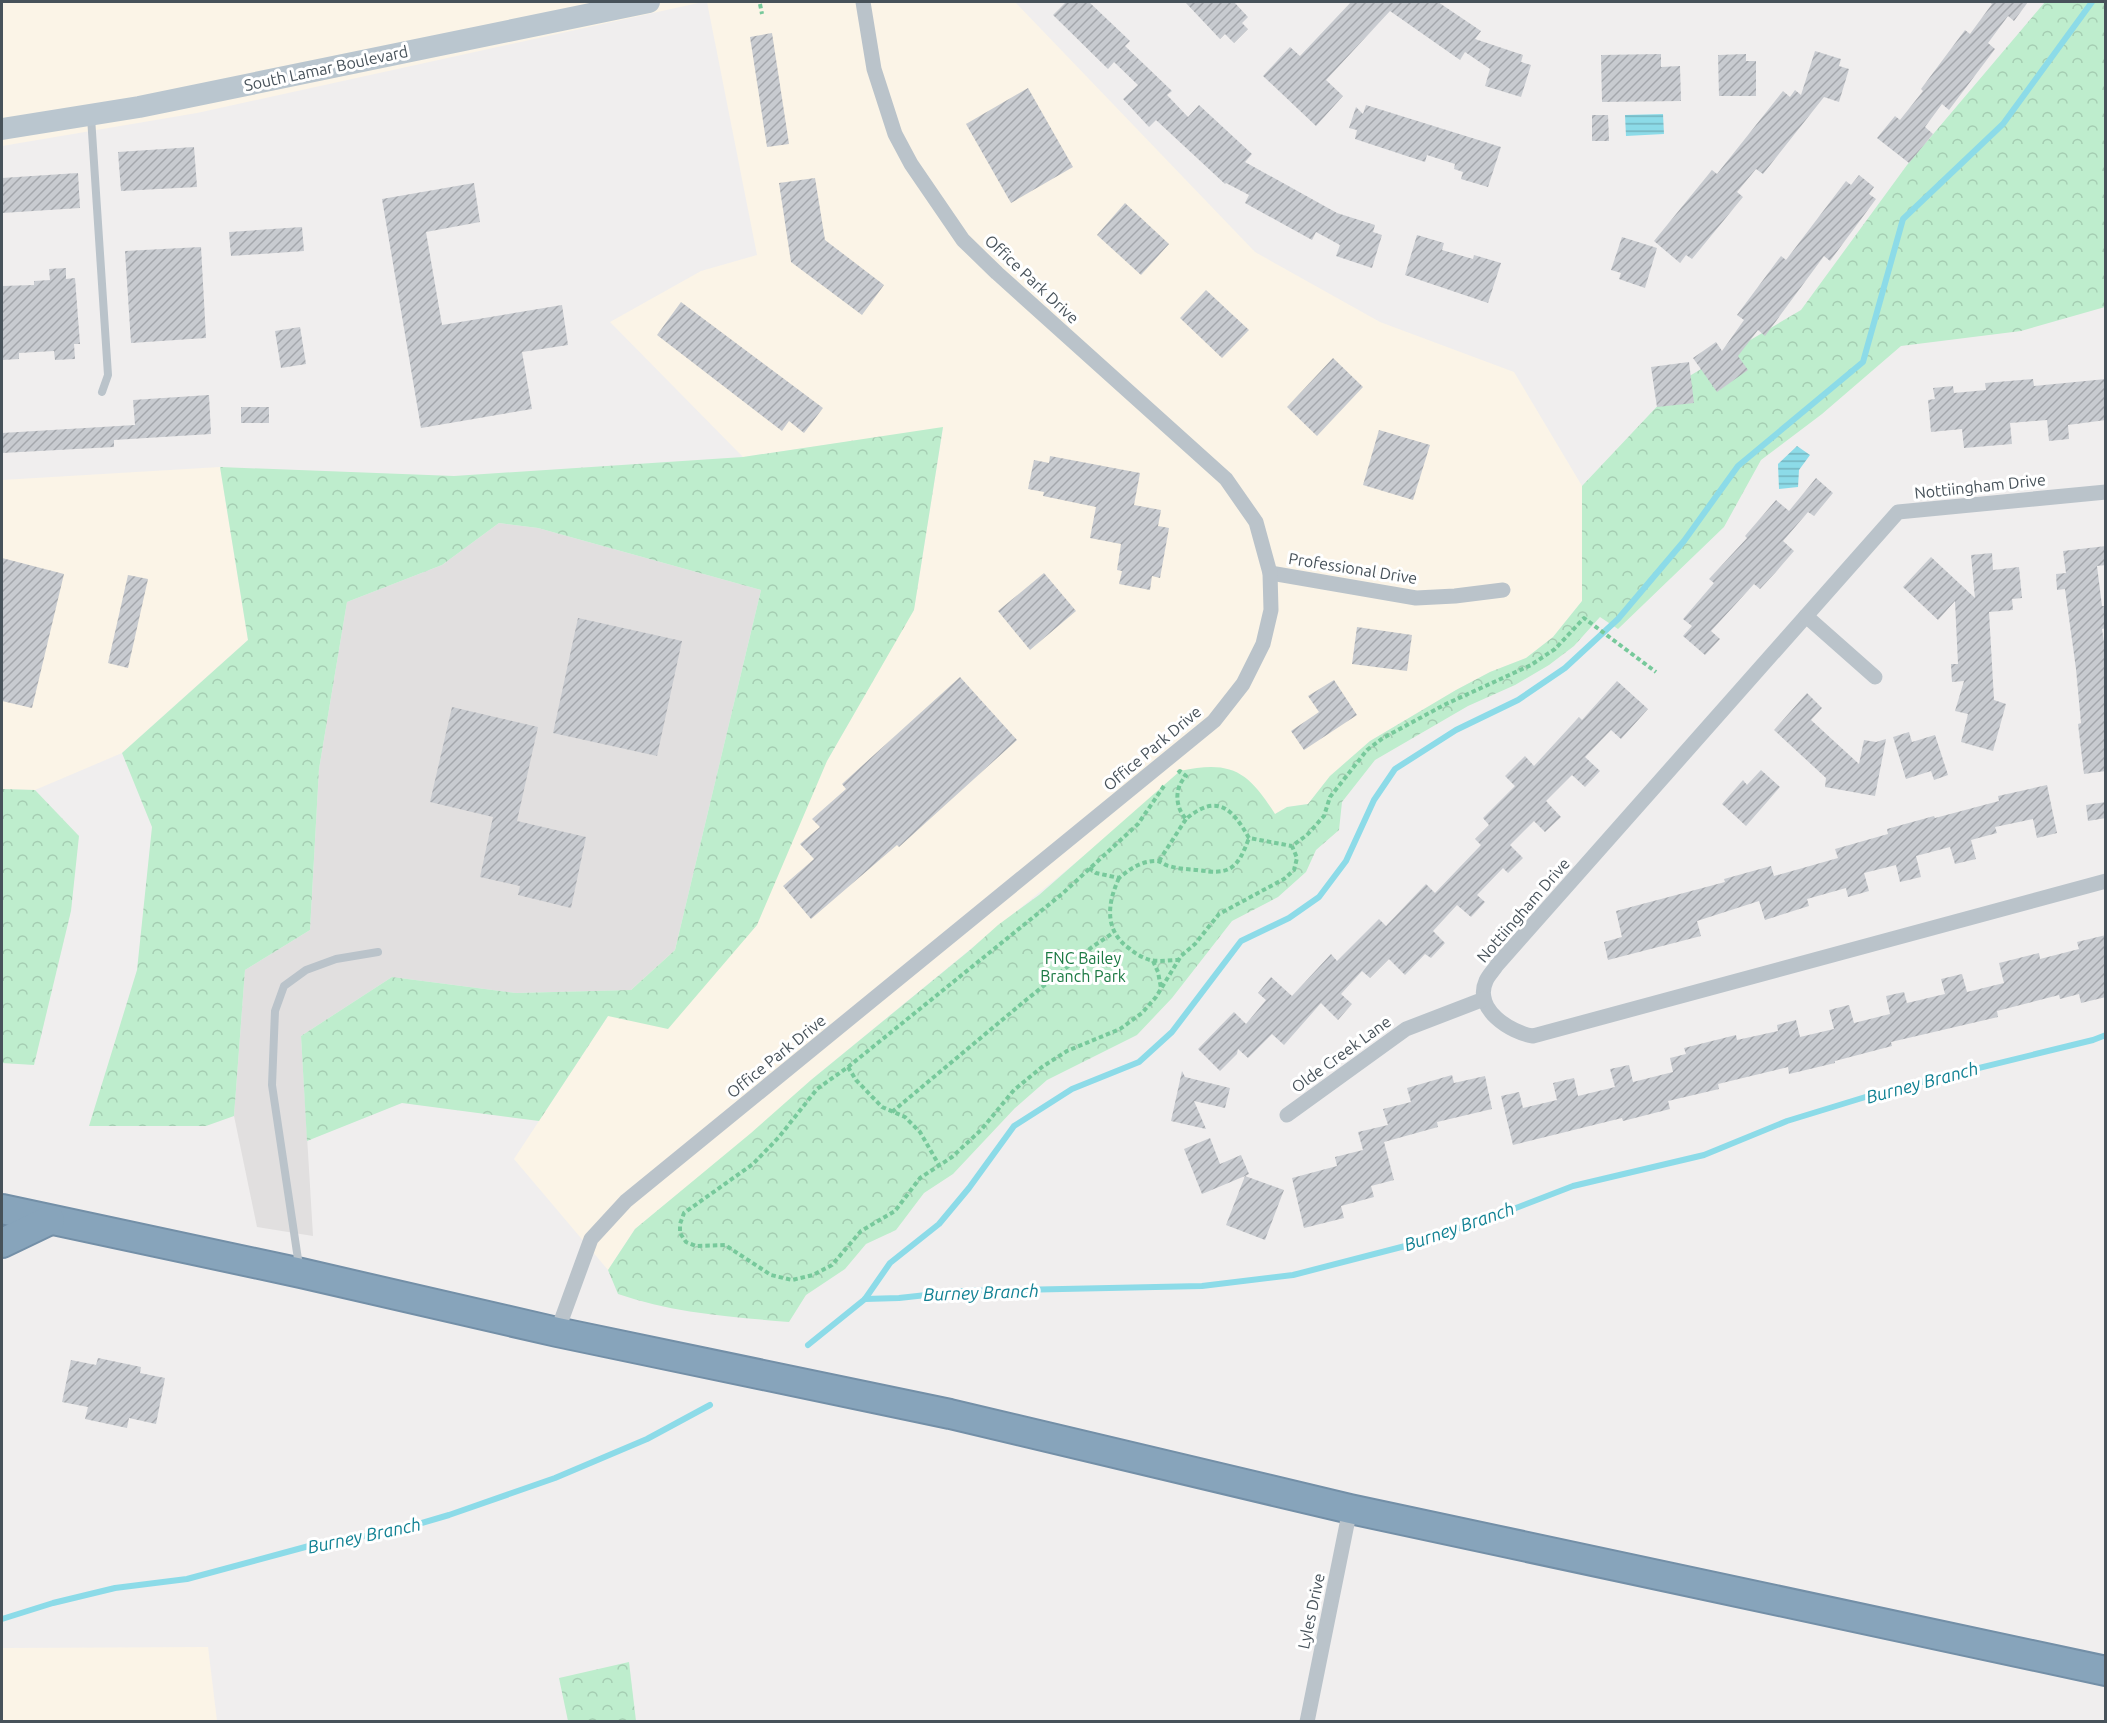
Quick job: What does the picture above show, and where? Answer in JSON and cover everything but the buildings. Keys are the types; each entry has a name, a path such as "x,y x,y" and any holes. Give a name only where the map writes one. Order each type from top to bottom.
{"highway":[{"path":"2,1209 300,1273 557,1332 950,1414 1350,1509 2106,1671"},
{"path":"2,1243 50,1220"}],"street":[{"name":"South Lamar Boulevard","path":"2,129 139,107 649,2"},
{"name":"Office Park Drive","path":"557,1332 591,1239 626,1201 1214,721 1243,684 1263,644 1271,610 1270,573 1256,522 1226,479 963,240 911,164 895,134 874,69 862,2"},
{"name":"Nottiingham Drive","path":"1484,999 1485,983 1497,965 1898,512 2106,492"},
{"name":"Professional Drive","path":"1270,573 1416,598 1503,590"},
{"path":"1806,616 1875,677"},
{"path":"1484,999 1496,1019 1520,1034 1533,1036 2106,881"},
{"name":"Olde Creek Lane","path":"1287,1116 1406,1029 1484,999"},
{"name":"Lyles Drive","path":"1307,1722 1350,1509"}],"lane":[{"path":"91,115 108,375 102,392"},
{"path":"300,1273 272,1085 275,1011 284,986 306,970 336,958 378,952"}],"path":[{"path":"760,4 762,14"},
{"path":"1159,861 1186,819 1196,810 1210,806 1224,808 1236,815 1249,838 1292,846 1307,835 1324,816 1330,797 1366,750 1383,738 1444,705 1532,665 1555,649 1584,618 1656,672"},
{"path":"1174,777 1180,771 1186,776 1179,783 1178,792 1178,806 1186,819"},
{"path":"1168,782 1155,797 1138,824 1062,894 848,1067 817,1089 779,1137 753,1164 684,1213 680,1233 686,1242 696,1246 725,1245 771,1275 792,1280 813,1275 832,1264 861,1231 895,1211 920,1178 952,1157 981,1131 1014,1090 1042,1067 1067,1051 1120,1029 1142,1013 1178,960 1218,914 1284,879 1294,870 1297,858 1292,846"},
{"path":"1178,960 1153,961 1140,956 1124,945 1113,933 1109,908 1119,878 1131,868 1146,862 1159,861 1167,866 1213,873 1225,872 1237,864 1249,838"},
{"path":"1089,868 1096,873 1119,878"},
{"path":"892,1112 1026,1000 1113,933"},
{"path":"1153,961 1161,988"},
{"path":"848,1067 856,1080 882,1107 905,1117 920,1132 939,1165"}],"shaded area":[{"path":"2,2 703,2 197,113 2,146"},
{"path":"707,2 1015,2 1255,252 1380,322 1514,372 1582,486 1582,601 1553,637 1526,658 1490,672 1456,690 1370,741 1330,776 1308,804 1287,807 1275,814 1265,799 1091,850 811,1080 752,1133 635,1229 608,1270 514,1159 608,1016 827,761 914,609 943,428 743,457 610,322 701,271 757,255"},
{"path":"220,467 248,640 122,753 35,790 2,789 2,480"},
{"path":"499,523 538,528 761,590 675,950 631,990 516,993 392,977 301,1036 313,1236 257,1227 234,1116 245,970 310,930 319,769 347,602 442,565"},
{"path":"208,1647 217,1721 2,1721 2,1648"}],"green space":[{"name":"FNC Bailey Branch Park","path":"2045,2 2105,2 2105,307 2021,331 1901,346 1822,414 1761,460 1724,527 1618,629 1600,617 1574,646 1549,665 1515,685 1468,706 1375,760 1342,802 1339,830 1316,850 1306,872 1278,897 1232,921 1172,998 1137,1035 1047,1080 1015,1108 953,1174 924,1193 896,1230 866,1244 845,1269 806,1295 789,1322 681,1310 618,1294 608,1270 635,1229 998,925 1039,895 1180,771 1213,767 1236,772 1256,788 1275,814 1287,807 1308,804 1330,776 1370,741 1456,690 1490,672 1526,658 1553,637 1582,601 1582,486 1681,381 1801,310 1907,165"},
{"path":"943,427 914,610 827,761 757,925 668,1029 608,1016 539,1121 402,1103 307,1141 301,1036 392,977 516,993 631,990 675,950 761,590 538,528 499,523 442,565 347,602 319,769 310,930 245,970 234,1116 206,1126 89,1126 137,970 152,827 122,753 248,640 220,467 454,476 743,457"},
{"path":"2,789 35,790 79,836 71,911 34,1065 2,1063"},
{"path":"629,1662 636,1721 568,1721 559,1678"}],"water":[{"path":"1663,114 1664,134 1626,136 1625,115"},
{"path":"1797,446 1810,455 1799,470 1798,487 1779,489 1778,464"}],"waterway":[{"path":"808,1345 865,1299 890,1263 939,1224 969,1188 1014,1126 1072,1089 1139,1062 1172,1032 1241,941 1289,918 1319,897 1346,861 1374,800 1395,769 1456,730 1518,700 1565,668 1618,619 1684,541 1738,466 1863,362 1903,219 2003,124 2092,2"},
{"name":"Burney Branch","path":"865,1299 963,1291 1202,1286 1293,1275 1413,1244 1573,1186 1704,1155 1787,1121 1885,1091 2106,1035"},
{"name":"Burney Branch","path":"2,1619 53,1603 115,1588 187,1579 309,1546 398,1530 449,1515 555,1478 647,1439 710,1405"}]}
